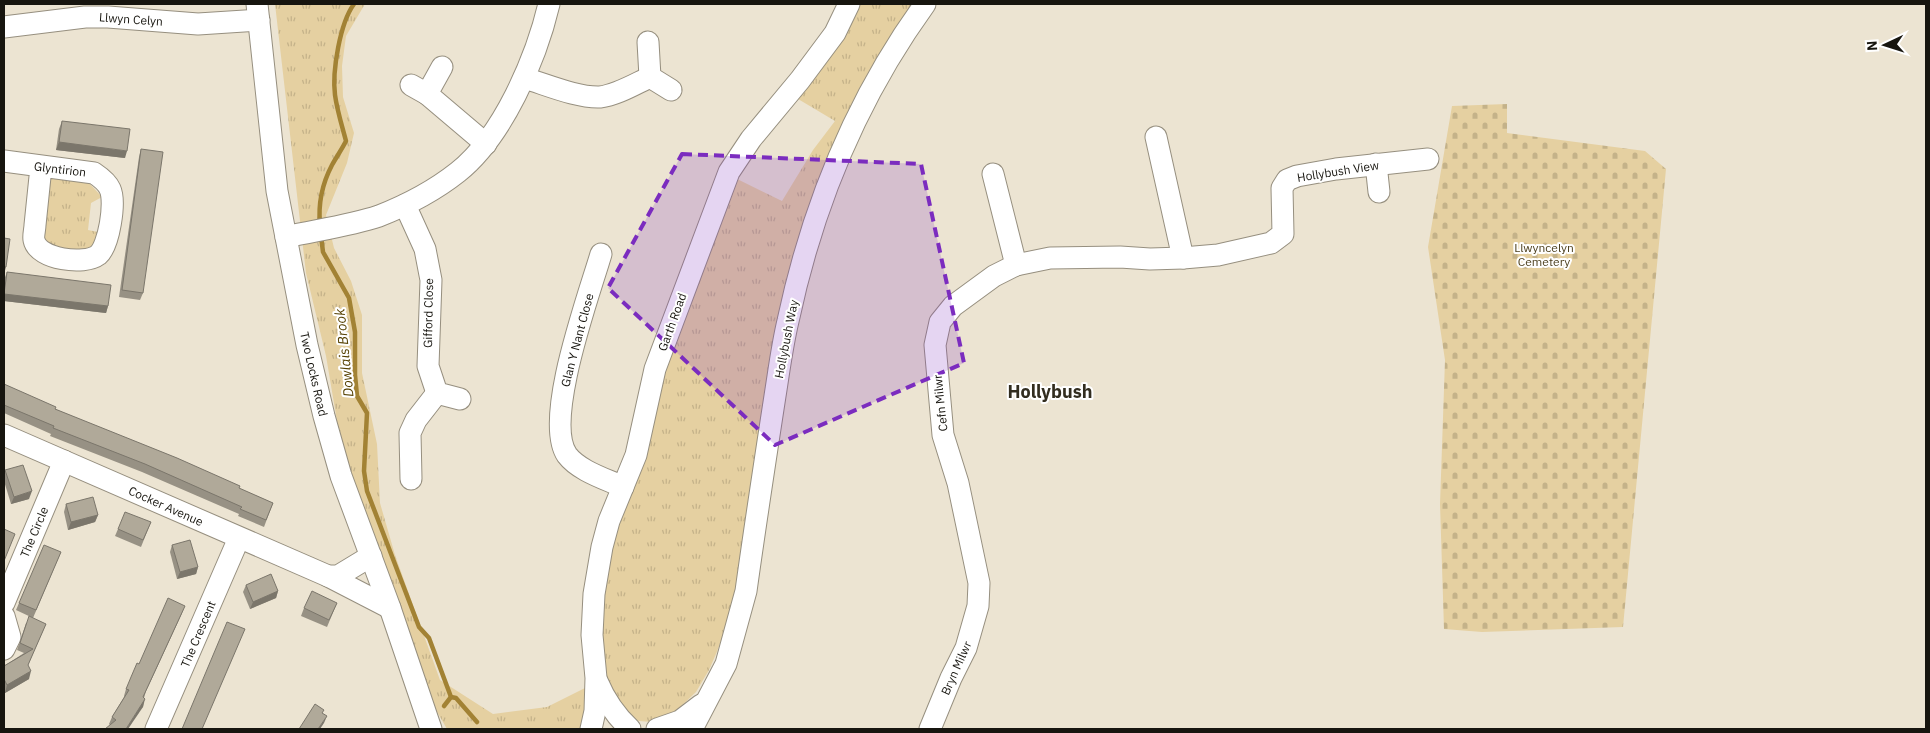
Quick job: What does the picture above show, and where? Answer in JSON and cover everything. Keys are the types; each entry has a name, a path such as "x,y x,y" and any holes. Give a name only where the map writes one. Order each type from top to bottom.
{"street":[{"path":"296,235 354,223 405,205 433,190 460,171 486,144 514,98 539,40 549,4"},
{"name":"Garth Road","path":"591,729 595,711 596,678 592,635 594,594 602,547 609,521 636,455 655,369 729,172 751,139 800,80 835,33 848,4"},
{"name":"Hollybush Way","path":"692,729 726,664 746,591 787,322 807,246 828,184 861,109 903,34 925,4"},
{"name":"Llwyn Celyn","path":"4,27 84,17 198,24 258,12"},
{"name":"Two Locks Road","path":"258,12 277,191 296,235 307,345 324,416 341,476 372,556 431,729"},
{"path":"648,42 650,77"},
{"path":"442,67 419,90 486,144"},
{"path":"524,78 584,95 600,97 650,77"},
{"path":"650,77 671,90"},
{"path":"1156,137 1183,258"},
{"path":"4,149 4,156"},
{"name":"Hollybush View","path":"1284,218 1282,188 1287,180 1297,176 1376,164 1428,159"},
{"name":"Glyntirion","path":"4,161 94,173 103,180 110,189 113,203 105,248 97,256 85,260 48,256 39,251 34,240 41,167"},
{"path":"1376,164 1379,192"},
{"path":"993,174 1016,265"},
{"name":"Gifford Close","path":"405,205 425,249 430,280 427,340 428,366 437,393"},
{"name":"Cefn Milwr","path":"978,606 979,583 968,524 943,435 935,345 940,322 953,306 994,276 1016,265 1050,258 1183,258 1218,255 1272,244 1283,234 1284,218"},
{"name":"Glan Y Nant Close","path":"601,254 586,277 565,379 560,413 561,440 567,454 576,464 623,487"},
{"path":"411,479 410,433 416,420 437,393 460,399"},
{"name":"Cocker Avenue","path":"4,435 328,576 390,608"},
{"name":"The Circle","path":"4,603 64,461"},
{"name":"The Crescent","path":"156,729 239,538"},
{"path":"328,576 338,576 372,556"},
{"name":"Bryn Milwr","path":"930,729 951,678 966,648 978,606"},
{"path":"4,616 10,637 4,649"},
{"name":"Garth Road","path":"596,678 613,712 630,729"},
{"name":"Hollybush Way","path":"657,729 680,722 710,696"}],"highlighted area":[{"path":"682,154 921,164 964,363 775,445 608,288"}],"green space":[{"path":"275,4 365,4 346,36 342,66 343,97 354,133 347,163 326,215 334,248 351,281 362,315 362,373 377,444 380,503 395,555 440,680 493,714 547,707 589,686 583,729 447,729 429,698 360,504 338,427 326,356 306,273"},
{"path":"846,4 915,4 829,157 735,591 727,625 716,654 696,692 674,713 651,722 639,721 629,717 600,676 598,596 654,400 729,175 782,201 813,150 835,121 793,96"},
{"name":"Llwyncelyn Cemetery","path":"1507,104 1507,133 1645,151 1666,169 1623,627 1482,632 1444,629 1440,504 1445,360 1428,247 1452,106"},
{"path":"53,178 89,183 102,197 91,203 88,230 98,232 95,246 84,251 48,246 40,231 46,182"}],"building":[{"path":"62,121 130,129 127,151 59,142"},
{"path":"141,149 163,152 143,293 122,290"},
{"path":"4,238 10,239 6,267 4,266"},
{"path":"7,272 111,285 108,306 4,294"},
{"path":"4,384 56,407 55,409 177,458 273,503 266,520 240,509 242,507 145,464 53,428 54,426 4,405"},
{"path":"23,465 32,491 14,497 5,470"},
{"path":"93,497 98,515 71,522 66,504"},
{"path":"125,512 151,522 143,540 118,529"},
{"path":"4,529 15,534 4,561"},
{"path":"190,540 198,567 180,572 172,545"},
{"path":"44,545 61,552 36,610 19,603"},
{"path":"271,574 278,591 253,602 246,585"},
{"path":"312,591 337,603 329,620 304,608"},
{"path":"168,598 185,606 143,697 145,699 126,729 105,729 116,720 112,717 129,690 126,689 131,677 137,663 139,664"},
{"path":"29,616 46,624 28,665 31,671 7,685 4,679 4,666 33,649 20,643"},
{"path":"227,622 245,629 202,729 182,729"},
{"path":"315,704 324,710 322,713 327,716 318,729 299,729"}],"waterway":[{"name":"Dowlais Brook","path":"320,225 323,187 332,165 346,141 334,85 341,35 349,12 354,4"},
{"name":"Dowlais Brook","path":"321,236 323,252 349,298 355,332 357,396 367,413 364,471 367,491 419,627 429,638 451,697 456,698 477,722"},
{"name":"Dowlais Brook","path":"444,706 451,697"}],"district":[{"name":"Hollybush","path":"1050,391"}]}
